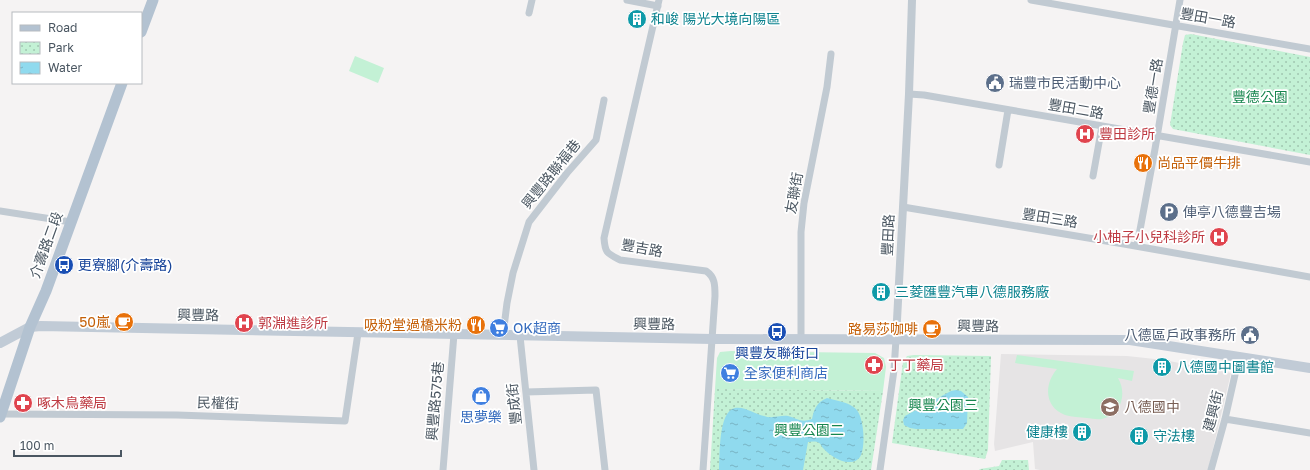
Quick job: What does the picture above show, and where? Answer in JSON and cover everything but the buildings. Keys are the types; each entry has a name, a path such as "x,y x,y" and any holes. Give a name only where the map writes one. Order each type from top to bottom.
{"main road":[{"path":"142,29 153,0"},
{"name":"介壽路二段","path":"0,415 30,327 46,291 122,84"},
{"name":"興豐路","path":"0,343 30,327 41,326 712,339 801,338 1130,340 1310,368"}],"street":[{"path":"529,13 532,0"},
{"path":"627,0 659,3"},
{"name":"豐田路","path":"880,470 894,370 909,94 912,0"},
{"name":"豐田一路","path":"1031,0 1310,49"},
{"name":"豐德一路","path":"1137,246 1158,137 1180,0"},
{"name":"豐吉路","path":"659,3 604,238 605,249 609,254 620,260 706,271 712,275 715,284 703,470"},
{"name":"友聯街","path":"801,338 801,232 804,203 827,87 831,54"},
{"name":"豐田二路","path":"909,94 924,95 1158,137 1310,162"},
{"name":"興豐路聯福巷","path":"503,335 506,303 513,273 529,222 567,173 596,140 604,100"},
{"path":"999,166 1008,110"},
{"path":"1093,176 1102,126"},
{"name":"豐田三路","path":"903,207 1310,276"},
{"path":"0,211 71,222"},
{"name":"民權街","path":"0,415 177,415 345,421 358,333"},
{"name":"興豐路575巷","path":"443,470 454,334"},
{"name":"豐成街","path":"520,336 534,470"},
{"name":"建興街","path":"1211,470 1225,419 1239,357"},
{"path":"526,392 596,390 604,470"},
{"path":"1225,419 1310,433"}],"shaded area":[{"name":"八德國中","path":"1001,354 1127,356 1164,360 1231,373 1208,470 1040,470 1035,469 1033,442 995,451 994,444"}],"green space":[{"name":"豐德公園","path":"1191,34 1310,57 1310,155 1173,129 1170,125 1183,43 1185,35"},
{"path":"355,56 384,68 378,83 349,71"},
{"path":"720,352 875,353 884,358 886,367 883,391 715,389 717,358"},
{"path":"1017,355 1134,371 1132,381 1118,378 1122,390 1121,403 1109,417 1100,419 1073,417 1065,415 1053,407 1048,395 1050,381 1057,369 1015,363"},
{"name":"興豐公園三","path":"907,356 991,356 988,450 985,459 892,443 903,362"},
{"name":"興豐公園二","path":"715,389 883,391 871,470 710,470"},
{"path":"1002,460 1028,460 1029,470 979,470 999,466"}],"water":[{"path":"951,391 961,391 968,397 967,423 963,429 916,429 904,425 903,420 905,416"},
{"path":"827,398 850,405 859,413 863,432 863,446 860,457 857,460 847,462 839,460 828,453 819,443 808,442 803,470 719,470 721,435 725,417 729,411 735,408 742,408 767,417 788,416 805,421 812,419 816,406"}],"place":[{"name":"和峻 陽光大境向陽區","path":"637,19"},
{"name":"瑞豐市民活動中心","path":"995,83"},
{"name":"豐田診所","path":"1085,134"},
{"name":"尚品平價牛排","path":"1143,163"},
{"name":"俥亭八德豐吉場","path":"1169,212"},
{"name":"小柚子小兒科診所","path":"1219,237"},
{"name":"更寮腳(介壽路)","path":"64,265"},
{"name":"三菱匯豐汽車八德服務廠","path":"881,292"},
{"name":"50嵐","path":"124,322"},
{"name":"郭淵進診所","path":"244,323"},
{"name":"吸粉堂過橋米粉","path":"476,325"},
{"name":"OK超商","path":"499,328"},
{"name":"路易莎咖啡","path":"932,329"},
{"name":"興豐友聯街口","path":"777,332"},
{"name":"八德區戶政事務所","path":"1250,335"},
{"name":"丁丁藥局","path":"874,365"},
{"name":"八德國中圖書館","path":"1162,367"},
{"name":"全家便利商店","path":"730,373"},
{"name":"思夢樂","path":"481,396"},
{"name":"啄木鳥藥局","path":"23,403"},
{"name":"八德國中","path":"1110,407"},
{"name":"健康樓","path":"1082,432"},
{"name":"守法樓","path":"1139,436"}]}
